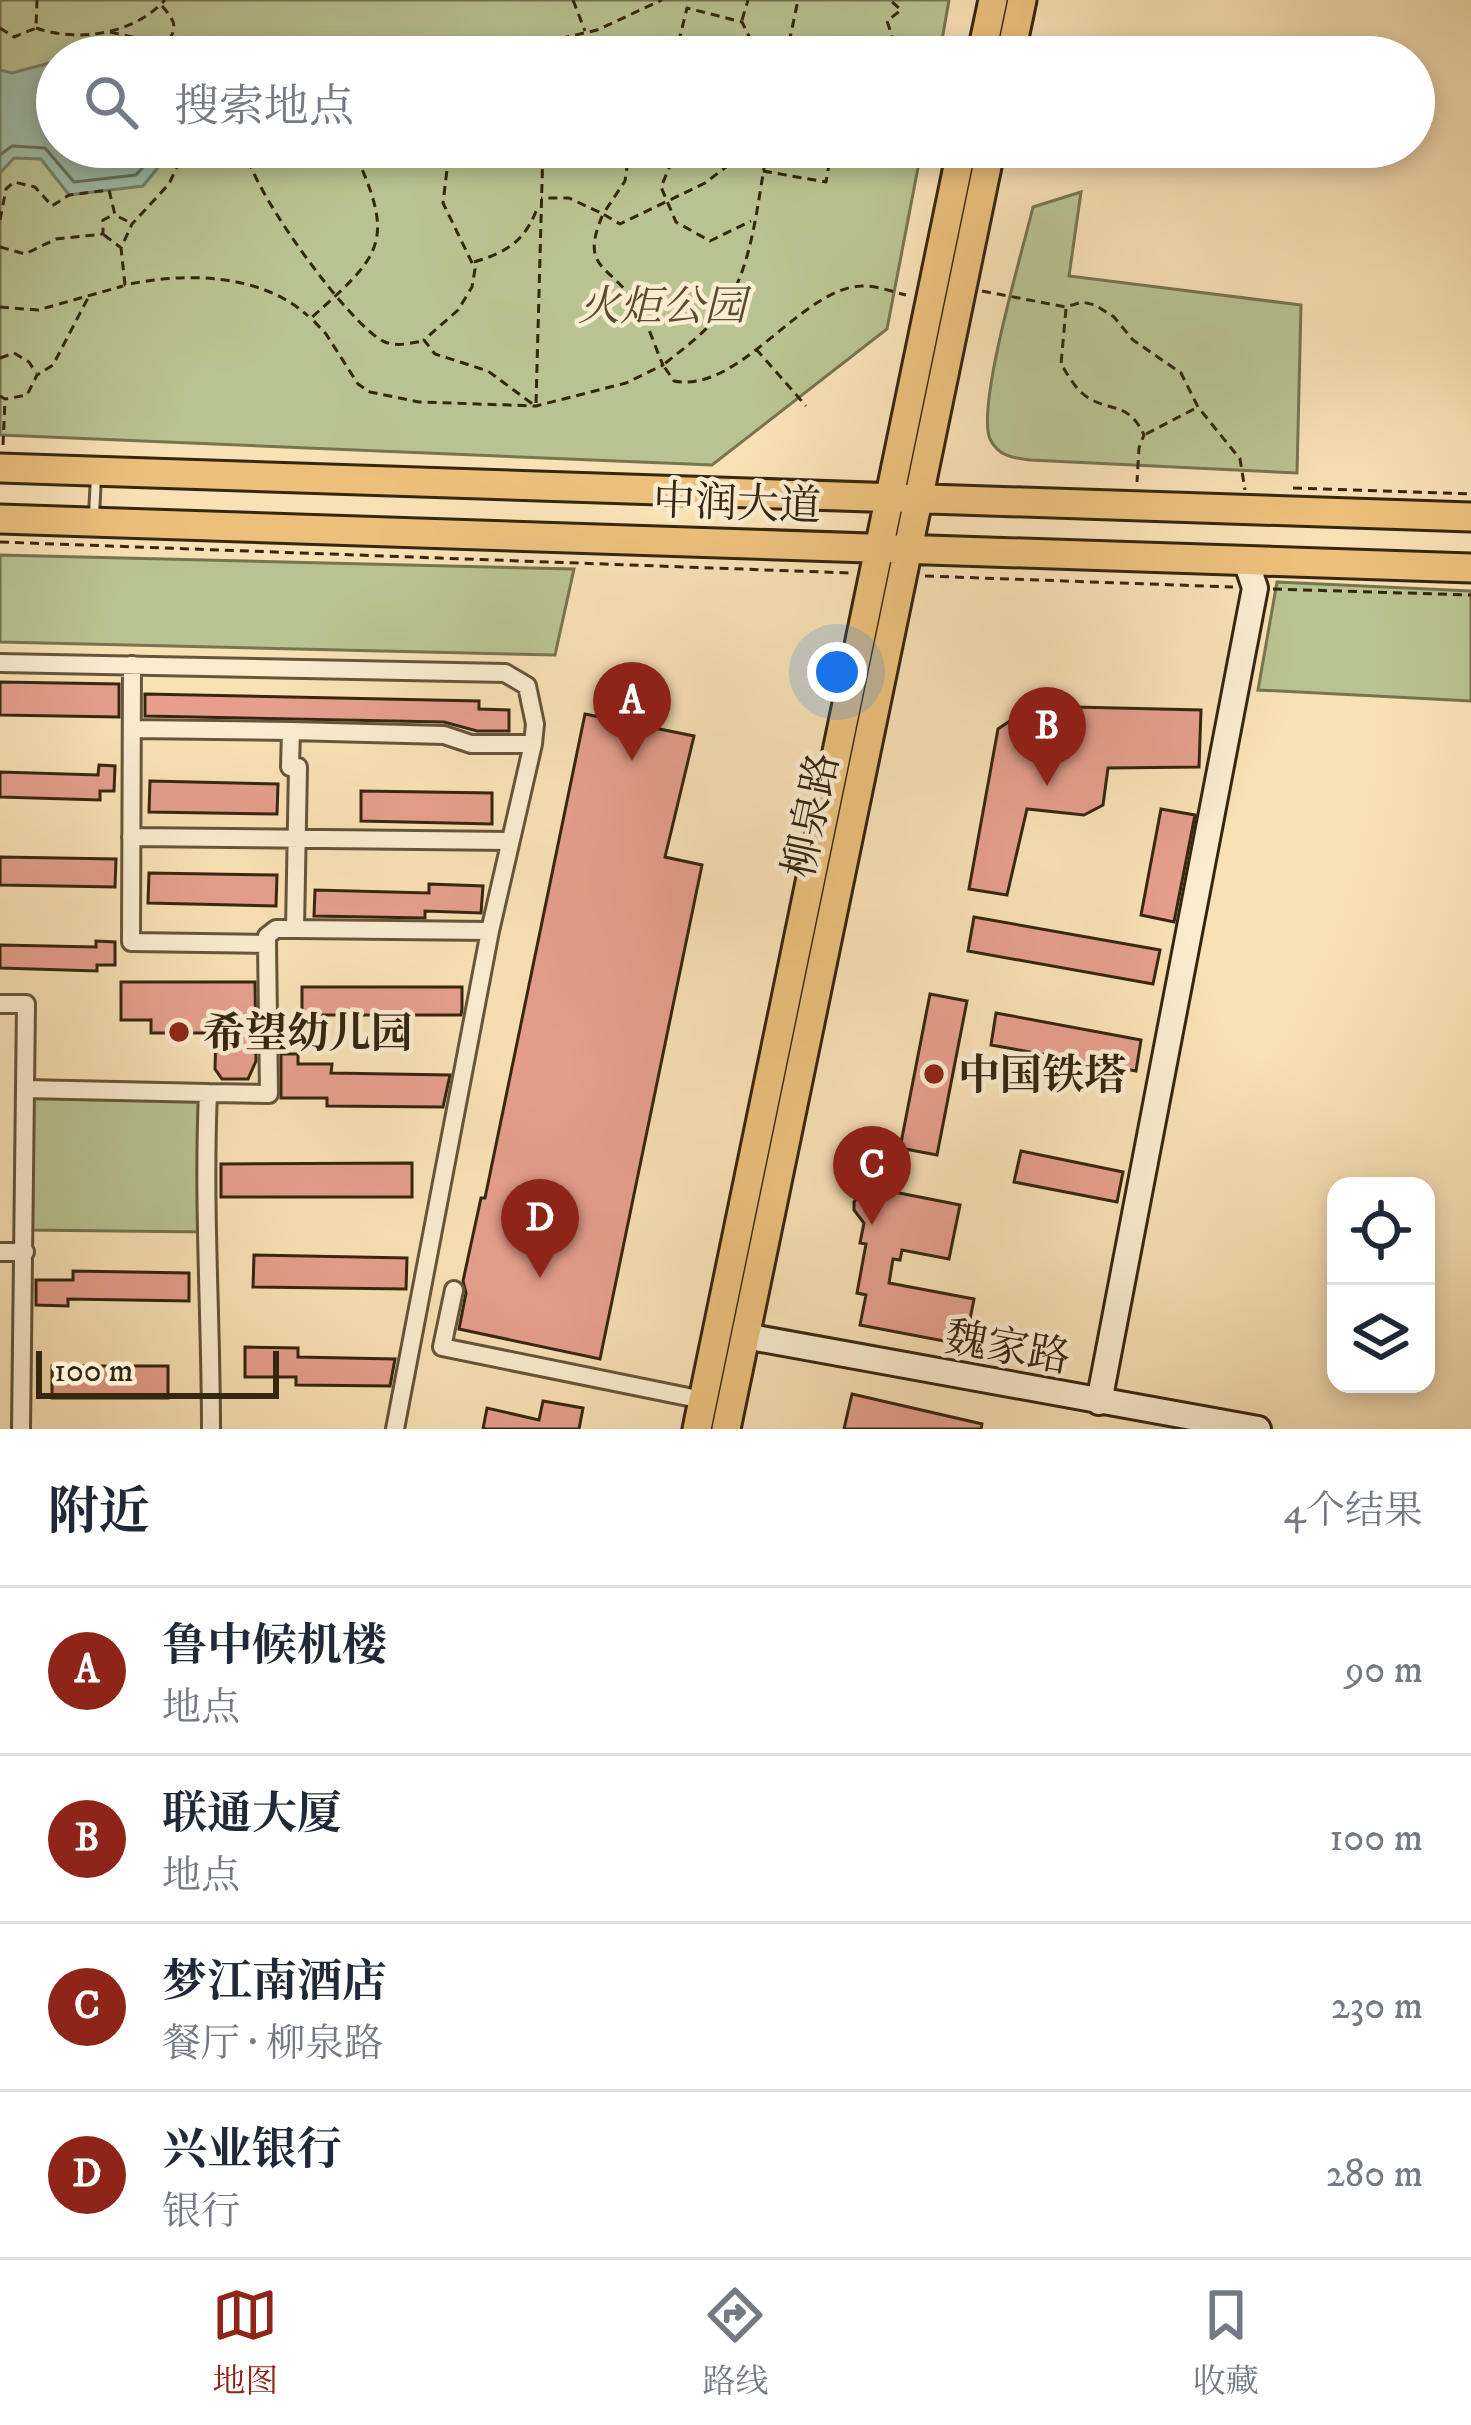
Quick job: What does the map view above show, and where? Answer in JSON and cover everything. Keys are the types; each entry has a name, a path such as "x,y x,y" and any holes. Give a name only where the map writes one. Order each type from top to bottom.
{"main road":[{"path":"985,36 993,0"},
{"path":"1014,36 1022,0"},
{"name":"柳泉路","path":"725,1429 905,562 904,498 931,300 958,168"},
{"name":"柳泉路","path":"697,1429 876,561 904,498 962,288 987,168"},
{"name":"中润大道","path":"1,468 1471,517"},
{"name":"中润大道","path":"0,519 905,562 1246,560 1471,568"}],"street":[{"path":"1099,1402 1255,588 1246,560"},
{"path":"0,663 505,673 527,686 535,724 533,744 490,931 395,1429"},
{"path":"132,664 130,942 268,944"},
{"path":"132,729 444,735 471,744 533,744"},
{"path":"291,731 290,767 298,767 295,929"},
{"path":"131,837 510,841"},
{"path":"25,1089 269,1094 267,936 276,929 490,931"},
{"path":"0,1004 26,1004 21,1429"},
{"path":"208,1093 204,1188 211,1429"},
{"path":"0,1252 25,1252"},
{"path":"454,1290 442,1347 703,1400"},
{"name":"魏家路","path":"745,1336 1258,1429"}],"lane":[{"path":"94,522 96,471"}],"path":[{"path":"36,28 37,0"},
{"path":"573,0 586,33"},
{"path":"573,36 662,0"},
{"path":"748,0 742,22 749,36"},
{"path":"790,36 798,0"},
{"path":"890,0 901,10 887,21 892,36"},
{"path":"109,32 150,17 163,2 175,21 172,36"},
{"path":"680,36 687,8 742,22"},
{"path":"0,28 14,37 36,28 57,35 109,32 128,36"},
{"path":"125,285 121,248 132,224 169,184 176,168"},
{"path":"249,168 337,295 363,327 388,344 424,340 458,310 472,287 476,269 443,203 447,168"},
{"path":"311,318 360,274 381,232 362,168"},
{"path":"536,406 542,168"},
{"path":"627,168 625,182 592,241 598,264 640,310 674,381 707,380 825,300 859,286 931,300"},
{"path":"669,168 662,187 676,222 710,241 753,220"},
{"path":"541,198 569,198 620,224 724,168"},
{"path":"0,307 38,310 125,285 183,278 230,281 270,290 311,318 358,384 370,392 418,402 536,406 626,383 663,365 692,343 723,310 740,276 764,168"},
{"path":"763,171 826,182 828,168"},
{"path":"0,220 6,189 14,182 35,188 52,206 69,195 109,190 115,214 132,224"},
{"path":"472,262 503,254 530,231 541,198"},
{"path":"103,234 103,220 115,214"},
{"path":"0,247 26,254 56,239 103,234 121,248"},
{"path":"962,288 1066,307 1082,302 1114,317 1133,340 1181,373 1198,407 1240,459 1249,509"},
{"path":"1,468 3,398 27,394 37,375 53,365 89,296"},
{"path":"1066,307 1061,364 1070,380 1088,398 1130,412 1144,435"},
{"path":"424,340 436,355 488,370 536,406"},
{"path":"756,349 806,406"},
{"path":"0,358 14,353 29,362 37,375"},
{"path":"1137,505 1139,448 1144,435 1198,407"},
{"path":"0,542 876,561"},
{"path":"905,562 1255,588 1471,595"}],"green space":[{"name":"火炬公园","path":"0,0 949,0 943,36 36,36 36,168 918,168 887,329 712,465 0,435"},
{"path":"1081,192 1069,276 1301,305 1297,473 1030,460 1007,455 993,445 987,421 989,395 1033,207"},
{"path":"0,555 574,569 555,655 0,642"},
{"path":"1277,582 1471,591 1471,701 1258,690"},
{"path":"25,1089 208,1093 206,1232 26,1230"}],"water":[{"path":"36,67 36,159 14,158 0,173 0,70 12,73"},
{"path":"48,168 158,168 143,186 69,195"}],"building":[{"path":"0,682 119,684 119,717 0,715"},
{"path":"145,694 479,701 479,709 509,710 509,731 477,731 444,722 145,716"},
{"path":"1032,706 1201,710 1199,767 1108,768 1103,805 1084,815 1027,809 1007,895 969,889 998,729"},
{"path":"585,714 694,736 665,857 702,865 600,1359 459,1329 466,1293 463,1281 481,1198 485,1198"},
{"path":"99,765 115,766 114,791 100,791 100,800 0,797 0,772 98,775"},
{"path":"150,781 278,784 277,814 149,812"},
{"path":"361,791 492,793 492,824 361,821"},
{"path":"1161,809 1195,815 1174,922 1141,915"},
{"path":"0,857 116,859 115,887 0,885"},
{"path":"149,873 277,875 276,906 148,903"},
{"path":"429,884 483,886 481,913 425,911 425,918 314,916 315,890 429,893"},
{"path":"974,917 1160,950 1153,984 968,951"},
{"path":"96,941 115,942 115,965 97,965 97,971 0,968 0,945 96,947"},
{"path":"121,982 255,982 256,1061 248,1079 222,1079 215,1069 216,1033 151,1033 151,1020 121,1020"},
{"path":"302,987 462,987 462,1009 461,1015 302,1015"},
{"name":"中国铁塔","path":"930,994 967,1001 937,1155 900,1148"},
{"path":"996,1013 1141,1040 1136,1071 991,1045"},
{"path":"281,1054 298,1054 298,1064 332,1064 331,1073 450,1075 443,1107 327,1106 327,1098 281,1098"},
{"path":"1021,1151 1123,1172 1117,1202 1014,1182"},
{"path":"412,1163 412,1197 221,1197 221,1164"},
{"path":"879,1189 960,1205 949,1259 902,1250 900,1260 893,1259 889,1283 974,1299 965,1345 860,1325 866,1295 857,1293 866,1244 860,1243 864,1223 854,1202 860,1194 878,1196"},
{"path":"254,1255 407,1258 406,1289 253,1287"},
{"path":"73,1271 189,1273 189,1301 68,1299 68,1306 36,1305 36,1280 73,1280"},
{"path":"245,1347 298,1348 298,1357 395,1359 390,1386 296,1385 296,1377 245,1377"},
{"path":"52,1366 168,1366 168,1398 52,1398"},
{"path":"852,1394 982,1424 981,1429 844,1429"},
{"path":"543,1401 583,1408 579,1429 483,1429 487,1408 539,1420"}],"place":[{"name":"鲁中候机楼","path":"632,761"},
{"name":"联通大厦","path":"1047,786"},
{"name":"希望幼儿园","path":"179,1032"},
{"name":"中国铁塔","path":"934,1074"},
{"name":"梦江南酒店","path":"872,1225"},
{"name":"兴业银行","path":"540,1278"}]}
